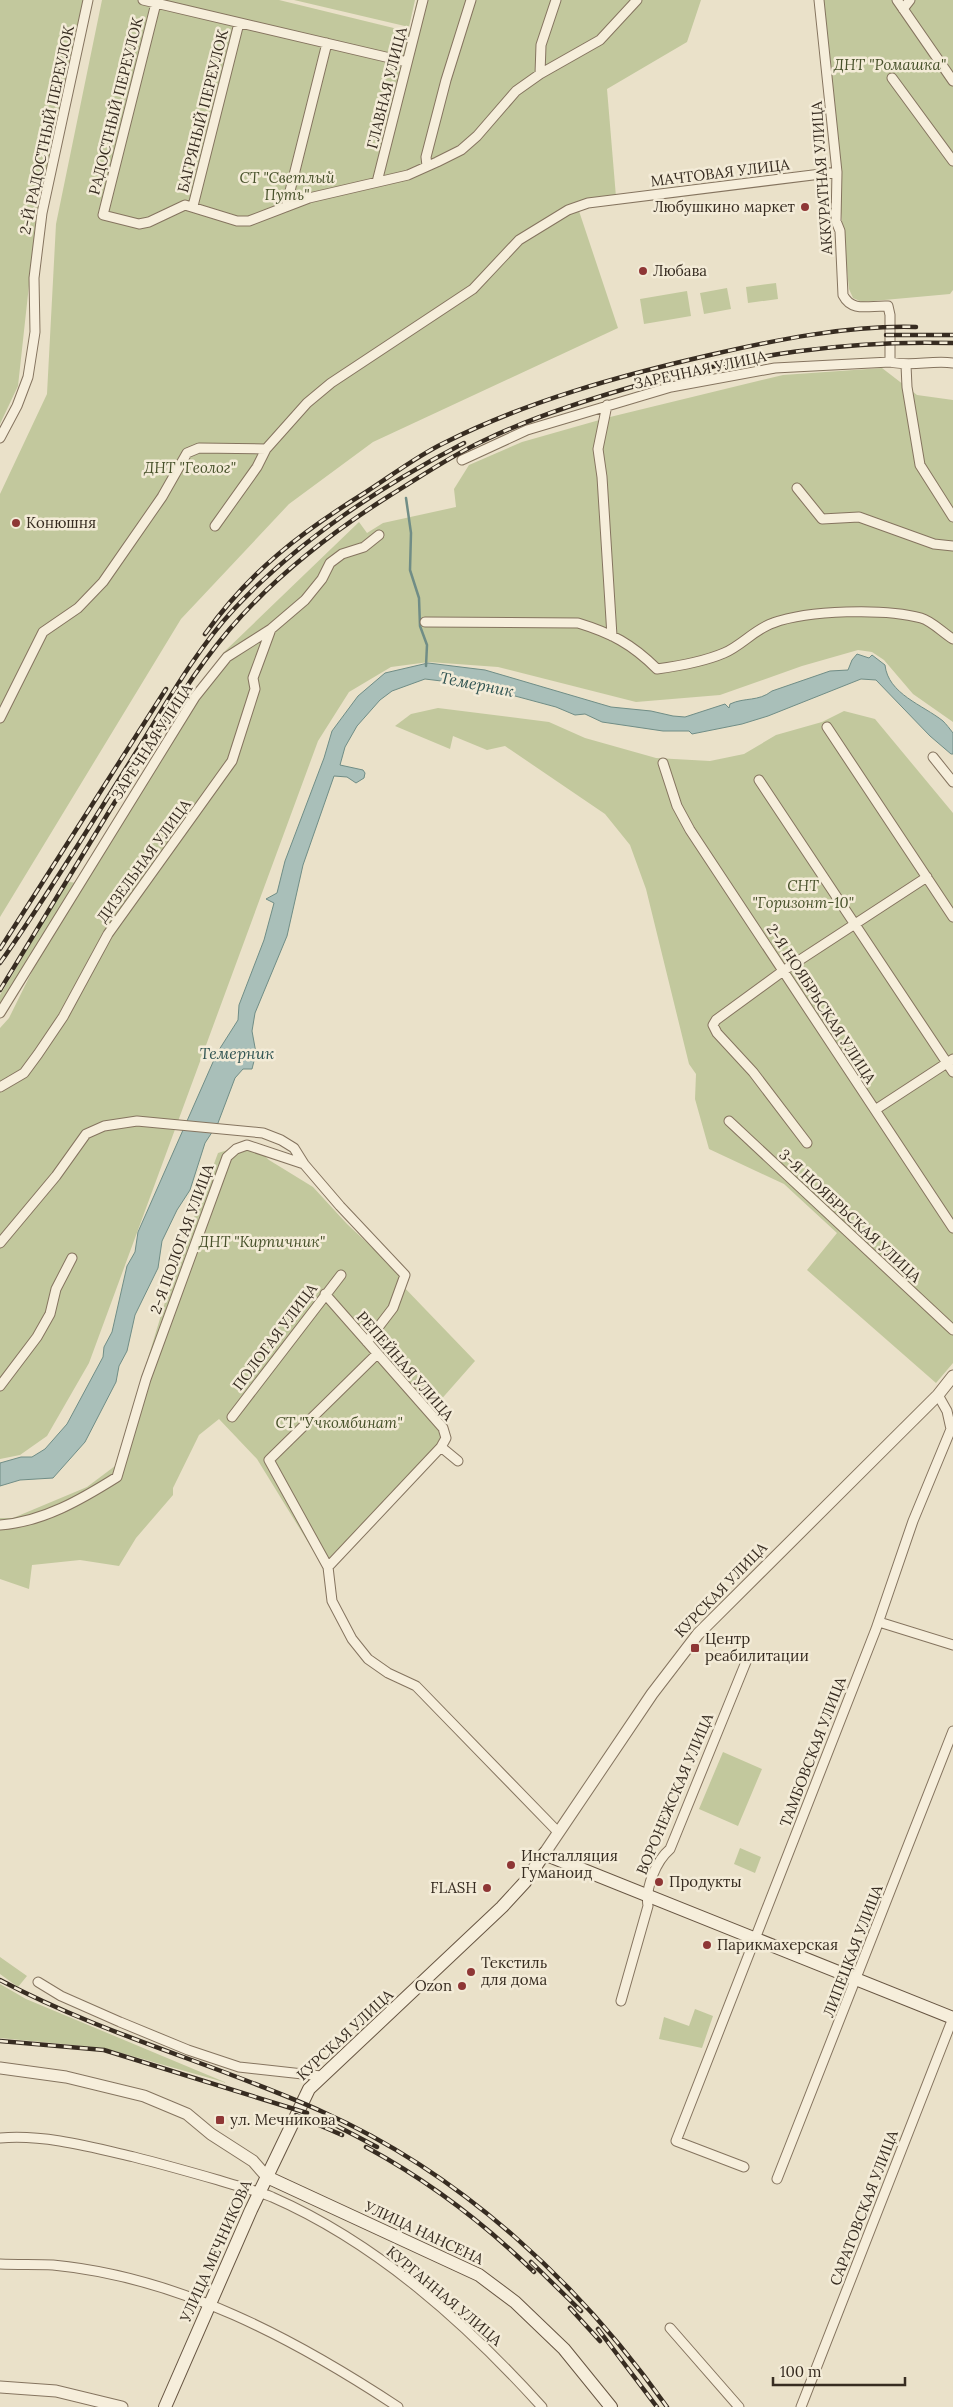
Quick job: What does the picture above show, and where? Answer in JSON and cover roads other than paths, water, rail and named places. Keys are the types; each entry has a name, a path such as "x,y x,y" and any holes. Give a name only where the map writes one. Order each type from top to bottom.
{"main road":[{"path":"544,1854 953,2018"},
{"name":"КУРСКАЯ УЛИЦА","path":"298,2109 309,2089 321,2076 458,1951 525,1882 544,1854"},
{"name":"УЛИЦА МЕЧНИКОВА","path":"165,2407 298,2109"},
{"name":"УЛИЦА НАНСЕНА","path":"267,2177 410,2245 448,2259 479,2275 516,2302 564,2349 610,2407"}],"street":[{"name":"2-Й РАДОСТНЫЙ ПЕРЕУЛОК","path":"0,438 17,406 28,377 35,332 34,278 42,213 88,0"},
{"path":"143,0 407,62"},
{"name":"ГЛАВНАЯ УЛИЦА","path":"377,182 423,0"},
{"path":"427,166 426,157 446,80 471,0"},
{"path":"540,74 542,45 556,0"},
{"path":"193,206 237,221 249,221 309,198 408,175 461,150 477,136 516,92 540,74 600,40 637,0"},
{"name":"АККУРАТНАЯ УЛИЦА","path":"819,0 837,172 836,221 840,231 843,295 848,304 854,307 888,306 890,315 890,362"},
{"path":"897,0 953,81"},
{"path":"903,9 910,0"},
{"name":"РАДОСТНЫЙ ПЕРЕУЛОК","path":"156,3 103,215 139,224 149,222 185,205 193,206"},
{"name":"БАГРЯНЫЙ ПЕРЕУЛОК","path":"193,206 239,23"},
{"path":"286,207 327,43"},
{"path":"892,78 953,161"},
{"name":"МАЧТОВАЯ УЛИЦА","path":"215,526 257,467 266,449 307,403 331,383 474,289 520,240 568,210 588,203 837,172"},
{"name":"ЗАРЕЧНАЯ УЛИЦА","path":"462,460 527,430 671,387 775,368 890,362 906,365 936,361 953,364"},
{"path":"906,365 907,387 920,465 953,518"},
{"path":"607,405 598,449 602,477 612,636"},
{"path":"0,718 43,632 78,608 103,582 162,497 187,452 199,448 266,449"},
{"path":"797,488 822,519 859,517 934,544 953,546"},
{"name":"ЗАРЕЧНАЯ УЛИЦА","path":"0,1013 195,697 227,657 271,629 305,600 322,579 330,563 342,554 364,547 379,536"},
{"path":"425,622 578,623 612,636 638,650 657,669 675,667 725,653 771,623 790,618 855,612 886,612 923,619 953,639"},
{"name":"ДИЗЕЛЬНАЯ УЛИЦА","path":"0,1087 24,1073 38,1054 63,1017 108,934 232,761 255,689 253,678 271,629"},
{"path":"827,727 953,917"},
{"path":"933,758 953,782"},
{"name":"2-Я НОЯБРЬСКАЯ УЛИЦА","path":"663,763 677,806 690,830 953,1228"},
{"path":"760,780 855,925 950,1061 953,1072"},
{"path":"807,1143 753,1072 713,1025 716,1020 783,971 927,877"},
{"path":"875,1110 950,1061"},
{"path":"0,1243 56,1176 86,1134 104,1126 120,1122 137,1121 263,1133 282,1140 294,1148 304,1164"},
{"name":"3-Я НОЯБРЬСКАЯ УЛИЦА","path":"729,1121 953,1330"},
{"name":"2-Я ПОЛОГАЯ УЛИЦА","path":"0,1525 46,1515 83,1498 117,1477 145,1383 227,1157 236,1149 247,1145 304,1164 405,1275 393,1308 367,1342"},
{"path":"0,1386 37,1337 50,1314 56,1289 72,1258"},
{"name":"ПОЛОГАЯ УЛИЦА","path":"232,1417 325,1294 342,1275"},
{"name":"РЕПЕЙНАЯ УЛИЦА","path":"325,1294 443,1428 446,1438 441,1447"},
{"path":"377,1354 269,1460 328,1567 332,1601 352,1639 368,1659 388,1673 416,1686 558,1832"},
{"path":"938,1395 953,1376"},
{"name":"ТАМБОВСКАЯ УЛИЦА","path":"744,2167 676,2141 757,1939 879,1622 913,1521 951,1429 948,1411 938,1395"},
{"name":"КУРСКАЯ УЛИЦА","path":"544,1854 652,1694 698,1634 938,1395"},
{"path":"328,1567 441,1447 458,1461"},
{"path":"879,1622 953,1645"},
{"name":"ВОРОНЕЖСКАЯ УЛИЦА","path":"621,2001 648,1906 647,1895 662,1856 670,1849 748,1657"},
{"name":"ЛИПЕЦКАЯ УЛИЦА","path":"776,2179 857,1979 953,1731"},
{"path":"38,1982 61,1996 120,2022 188,2050 239,2067 321,2076"},
{"name":"САРАТОВСКАЯ УЛИЦА","path":"802,2407 953,2018"},
{"path":"0,2068 66,2077 144,2096 187,2114 211,2134 253,2161 267,2177"},
{"name":"КУРГАННАЯ УЛИЦА","path":"0,2138 13,2137 80,2144 149,2160 259,2193 316,2219 384,2262 443,2309 500,2360 542,2407"},
{"path":"0,2264 53,2266 110,2275 209,2305 286,2338 352,2376 398,2407"},
{"path":"670,2328 739,2407"},
{"path":"0,2387 56,2391 122,2407"}],"water":[{"name":"Темерник","path":"857,654 869,658 872,655 885,665 888,675 899,691 944,722 953,733 953,754 930,736 876,680 861,679 768,716 742,724 692,734 689,731 663,731 602,722 585,714 575,715 556,707 474,685 425,679 392,691 380,700 357,726 345,747 340,765 363,770 365,773 364,778 356,783 347,777 334,776 303,865 287,936 255,1013 252,1031 256,1053 252,1069 243,1069 235,1078 218,1123 205,1143 190,1190 177,1210 162,1241 158,1268 135,1315 127,1351 119,1366 116,1382 85,1442 53,1478 20,1480 0,1486 0,1463 21,1457 32,1457 45,1449 67,1424 103,1357 104,1347 112,1332 127,1266 135,1252 138,1232 217,1053 238,1020 239,1005 264,940 274,903 266,899 277,893 285,861 324,758 332,731 358,696 385,673 428,663 485,670 611,707 685,717 725,704 729,708 730,704 762,697 772,691 830,671 848,670"}],"waterway":[{"path":"406,498 411,533 410,570 419,598 420,626 427,645 426,666"}],"railway":[{"path":"205,634 222,611 259,572 278,554 319,522 434,448 508,414 608,381 760,344 865,328 916,327"},
{"path":"886,335 953,335"},
{"path":"0,990 164,722 188,684 215,648 247,610 284,574 324,541 367,510 448,459 485,440 523,423 562,409 642,384 758,357 873,344 953,343"},
{"path":"0,963 69,859 182,678 207,642 235,608 287,559 343,516 402,477 464,443"},
{"path":"0,949 166,689"},
{"path":"0,1980 79,2017 323,2112 374,2137 423,2167 470,2200 557,2276 633,2362 667,2407"},
{"path":"0,2041 104,2050 307,2113"},
{"path":"296,2115 342,2135"},
{"path":"337,2126 377,2147"},
{"path":"366,2147 433,2188 496,2237 534,2272"},
{"path":"531,2262 581,2311"},
{"path":"570,2308 600,2341"},
{"path":"598,2329 657,2407"}],"place":[{"name":"Любушкино маркет","path":"805,207"},
{"name":"Любава","path":"643,271"},
{"name":"Конюшня","path":"16,523"},
{"name":"Центр реабилитации","path":"695,1648"},
{"name":"Инсталляция Гуманоид","path":"511,1865"},
{"name":"Продукты","path":"659,1882"},
{"name":"FLASH","path":"487,1888"},
{"name":"Парикмахерская","path":"707,1945"},
{"name":"Текстиль для дома","path":"471,1972"},
{"name":"Ozon","path":"462,1986"},
{"name":"ул. Мечникова","path":"220,2120"}],"park label":[{"name":"ДНТ \"Ромашка\"","path":"890,65"},
{"name":"СТ \"Светлый Путь\"","path":"287,186"},
{"name":"ДНТ \"Геолог\"","path":"190,468"},
{"name":"СНТ \"Горизонт-10\"","path":"803,894"},
{"name":"ДНТ \"Кирпичник\"","path":"262,1242"},
{"name":"СТ \"Учкомбинат\"","path":"339,1423"}]}
